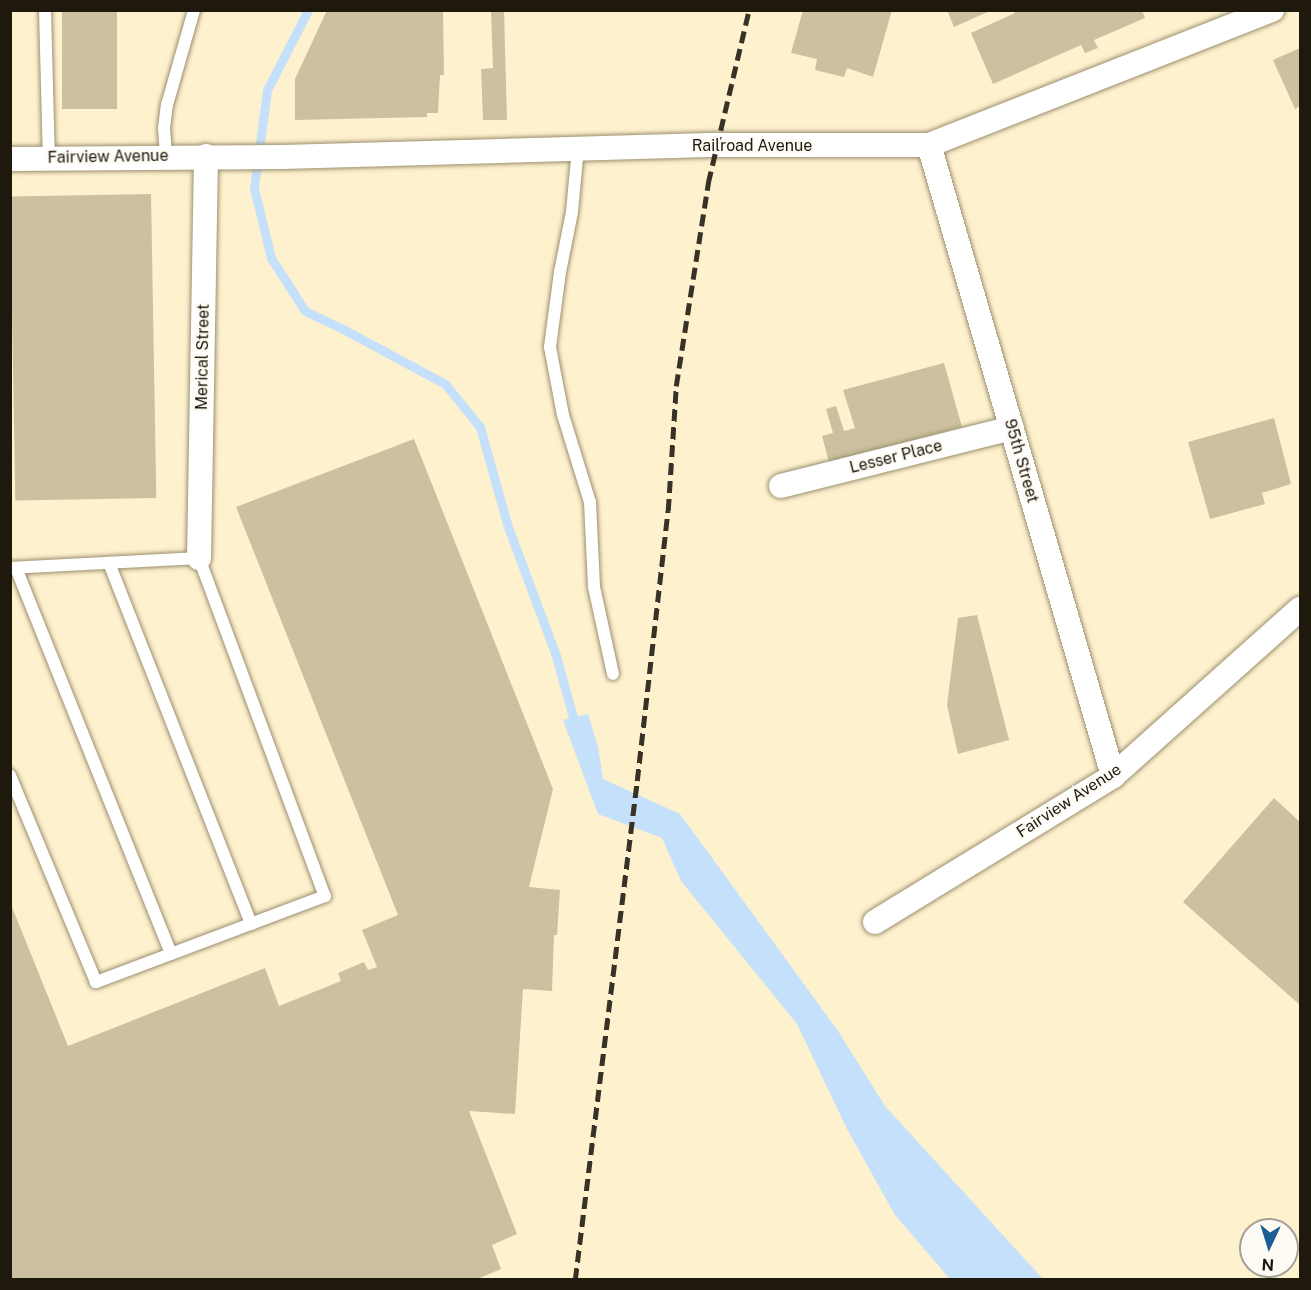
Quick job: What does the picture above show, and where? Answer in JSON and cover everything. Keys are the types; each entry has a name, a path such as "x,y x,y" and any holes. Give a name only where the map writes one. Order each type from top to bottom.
{"street":[{"name":"Railroad Avenue","path":"206,156 282,157 578,148 929,145 1272,10"},
{"name":"95th Street","path":"929,145 1113,776"},
{"name":"Fairview Avenue","path":"10,159 206,156"},
{"name":"Merical Street","path":"199,558 206,156"},
{"name":"Lesser Place","path":"781,486 1012,428"},
{"name":"Fairview Avenue","path":"875,922 1113,776 1300,609"}],"lane":[{"path":"45,10 49,159"},
{"path":"166,156 164,128 167,105 194,10"},
{"path":"578,148 572,212 560,272 550,347 563,415 590,502 594,587 613,674"},
{"path":"10,775 96,982 171,954 250,924 325,896 199,558 13,568 171,954"},
{"path":"109,563 250,924"}],"shaded area":[{"path":"10,11 1300,11 1300,1279 11,1279"}],"water":[{"path":"588,714 598,747 603,779 680,814 838,1031 885,1106 1043,1279 950,1279 895,1215 847,1129 797,1024 681,881 662,838 598,814 563,720"}],"building":[{"path":"62,10 117,10 117,109 62,109"},
{"path":"327,10 443,10 444,75 440,75 438,113 427,113 427,117 295,120 295,79"},
{"path":"491,10 504,10 507,120 483,120 481,69 493,68"},
{"path":"803,10 892,10 873,77 847,68 844,77 815,70 817,59 791,53"},
{"path":"947,10 992,10 954,27"},
{"path":"1014,10 1142,10 1145,18 1094,40 1098,48 1085,53 1081,45 993,84 971,33 1015,13"},
{"path":"1300,48 1300,106 1295,109 1273,60"},
{"path":"151,194 156,498 15,500 10,196"},
{"path":"944,363 962,427 829,462 822,436 833,433 826,409 836,406 844,431 855,428 843,390"},
{"path":"1274,418 1291,484 1262,493 1265,504 1210,519 1188,442"},
{"path":"414,439 553,789 529,887 560,890 557,935 554,935 552,991 523,989 515,1114 469,1111 517,1234 492,1245 501,1269 475,1280 10,1280 10,902 68,1046 265,968 279,1006 341,981 338,973 364,962 368,970 377,967 362,930 398,915 236,507"},
{"path":"977,615 1009,740 958,754 947,705 958,618"},
{"path":"1274,798 1300,822 1300,1005 1183,902"}],"waterway":[{"path":"308,10 267,90 254,188 271,258 305,311 445,384 480,427 507,524 556,656 576,728"}],"railway":[{"path":"575,1280 668,511 676,386 708,183 749,10"}]}
